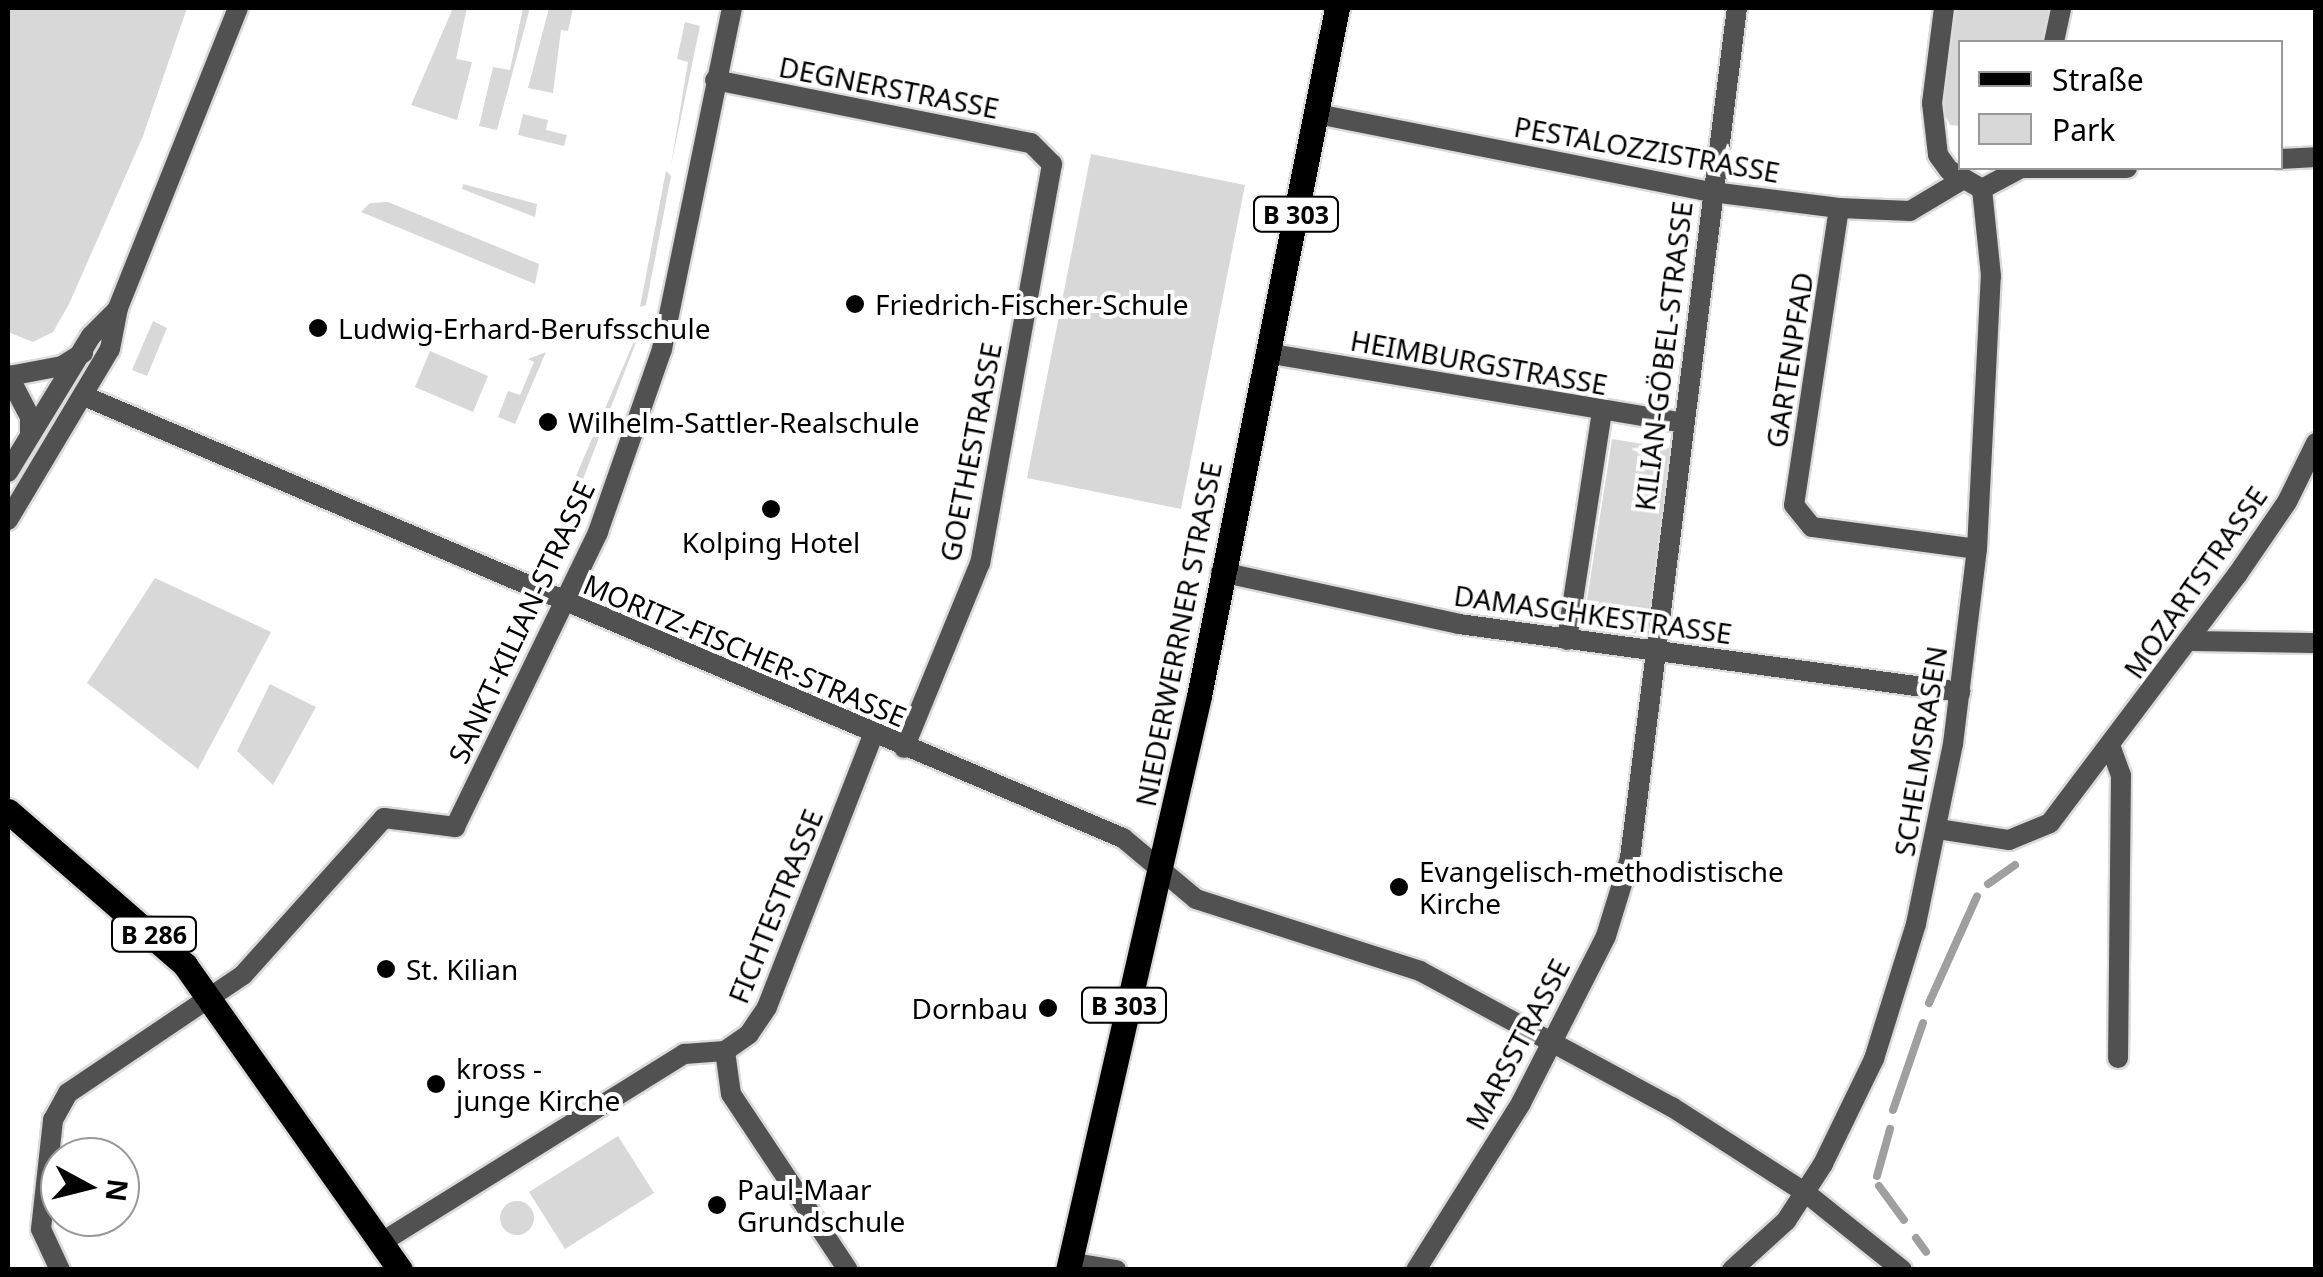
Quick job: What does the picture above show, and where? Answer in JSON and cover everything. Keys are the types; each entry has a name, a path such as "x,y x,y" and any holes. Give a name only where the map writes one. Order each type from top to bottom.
{"main road":[{"name":"NIEDERWERRNER STRASSE","path":"1068,1266 1159,867 1337,8"},
{"name":"B 286","path":"8,812 157,936 212,1000 400,1270"}],"street":[{"path":"8,520 110,349 118,308 238,8"},
{"name":"SANKT-KILIAN-STRASSE","path":"212,1000 243,976 384,818 455,827 566,604 662,350 732,8"},
{"name":"KILIAN-GÖBEL-STRASSE","path":"1653,652 1737,8"},
{"path":"1944,8 1933,139 1948,170 1982,189 2016,170"},
{"path":"2054,40 2061,8"},
{"name":"DEGNERSTRASSE","path":"715,80 1030,143 1049,155"},
{"name":"PESTALOZZISTRASSE","path":"1317,114 1712,192 1839,208 1910,211 1962,180"},
{"name":"GOETHESTRASSE","path":"904,748 980,563 1050,179 1049,155"},
{"path":"2283,158 2316,157"},
{"name":"SCHELMSRASEN","path":"1732,1270 1786,1221 1806,1193 1855,1101 1897,999 1938,828 1960,692 1977,548 1991,276 1990,216 1982,189"},
{"name":"GARTENPFAD","path":"1839,208 1794,505 1812,527 1977,548"},
{"path":"8,472 84,352 118,308"},
{"path":"30,435 30,416 8,375 62,366 84,352"},
{"name":"HEIMBURGSTRASSE","path":"1266,353 1684,424"},
{"name":"MORITZ-FISCHER-STRASSE","path":"84,396 1122,838 1196,899 1420,971 1672,1107 1806,1193 1902,1270"},
{"path":"1567,640 1602,411"},
{"name":"MOZARTSTRASSE","path":"1938,828 1992,839 2027,836 2050,823 2111,748 2287,502 2316,444"},
{"name":"DAMASCHKESTRASSE","path":"1220,572 1459,624 1960,692"},
{"path":"2189,641 2316,643"},
{"name":"MARSSTRASSE","path":"1416,1270 1521,1104 1606,936 1630,858 1653,652"},
{"name":"FICHTESTRASSE","path":"382,1242 684,1054 725,1052 749,1034 768,1007 873,735"},
{"path":"2111,748 2122,775 2118,1058"},
{"path":"60,1270 41,1229 59,1104 212,1000"},
{"path":"725,1052 732,1094 848,1270"},
{"path":"1068,1266 1116,1270"}],"green space":[{"path":"8,8 187,8 143,136 69,304 53,332 33,342 8,332"},
{"path":"453,8 467,8 456,59 472,62 457,120 411,105"},
{"path":"523,8 530,8 497,130 479,126 493,67 510,70"},
{"path":"549,8 573,8 568,31 561,30 553,93 528,88"},
{"path":"1956,8 2050,8 2043,40 1958,40 1958,126 1950,125 1942,109"},
{"path":"685,22 700,26 671,165 688,62 677,59"},
{"path":"523,114 548,120 546,130 567,135 564,146 518,135"},
{"path":"1091,154 1245,185 1181,509 1027,478"},
{"path":"666,171 671,176 646,305 640,307"},
{"path":"463,184 537,204 535,217 462,189"},
{"path":"388,202 539,264 535,284 361,212 370,203"},
{"path":"153,321 167,328 147,376 132,370"},
{"path":"637,340 571,510 563,506"},
{"path":"430,351 488,376 473,412 415,387"},
{"path":"546,352 515,424 498,417 508,391 520,395 534,362 528,359"},
{"path":"1612,439 1674,449 1645,635 1583,625"},
{"path":"155,578 271,632 198,769 87,683"},
{"path":"270,684 316,707 273,785 237,751"},
{"path":"618,1136 654,1193 565,1249 529,1192"},
{"path":"517,1201 529,1206 534,1218 529,1230 517,1235 505,1230 500,1218 505,1206"}],"waterway":[{"path":"1988,884 2015,865"},
{"path":"1929,1003 1977,896"},
{"path":"1893,1110 1923,1023"},
{"path":"1877,1176 1890,1129"},
{"path":"1879,1186 1904,1220"},
{"path":"1916,1238 1926,1252"}],"place":[{"name":"Friedrich-Fischer-Schule","path":"855,304"},
{"name":"Ludwig-Erhard-Berufsschule","path":"318,328"},
{"name":"Wilhelm-Sattler-Realschule","path":"548,422"},
{"name":"Kolping Hotel","path":"771,509"},
{"name":"Evangelisch-methodistische Kirche","path":"1399,887"},
{"name":"St. Kilian","path":"386,969"},
{"name":"Dornbau","path":"1048,1008"},
{"name":"kross - junge Kirche","path":"436,1084"},
{"name":"Paul-Maar Grundschule","path":"717,1205"}]}
